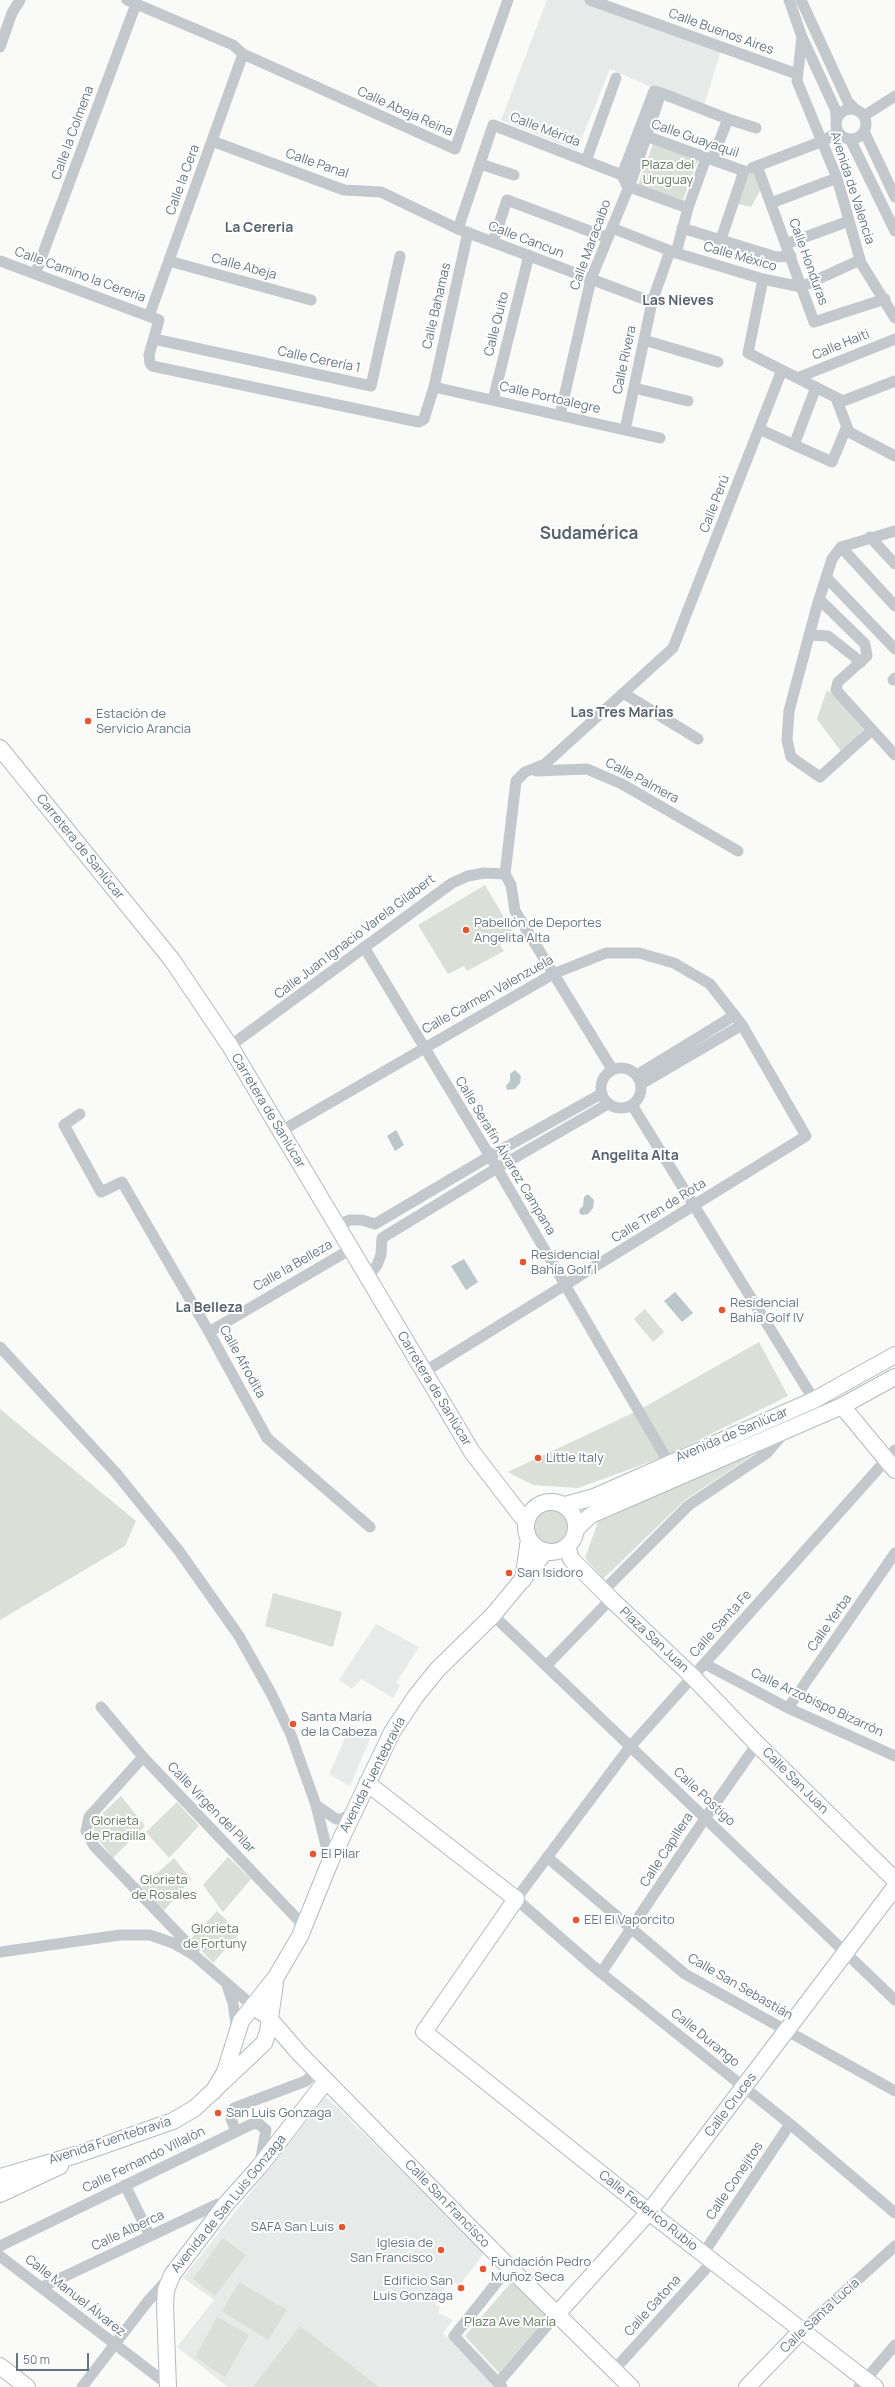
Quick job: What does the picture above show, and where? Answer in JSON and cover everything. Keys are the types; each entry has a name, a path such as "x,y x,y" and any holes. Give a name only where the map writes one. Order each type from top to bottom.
{"main road":[{"name":"Carretera de Sanlúcar","path":"0,748 172,960 230,1046 472,1452 506,1494 526,1522"},
{"name":"Avenida de Sanlúcar","path":"565,1505 594,1497 814,1400 895,1355"},
{"name":"Avenida de Sanlúcar","path":"577,1528 596,1513 842,1406 895,1377"},
{"path":"842,1406 892,1460"},
{"path":"506,1494 545,1502 557,1502 565,1505 573,1513 577,1528 575,1536 567,1546 556,1552 546,1552 537,1548 529,1539"},
{"path":"523,1580 529,1539 526,1522 533,1509 545,1502"},
{"name":"Plaza San Juan","path":"567,1546 571,1559 695,1678"},
{"name":"Avenida Fuentebravía","path":"254,2007 276,1977 304,1926 330,1862 392,1732 416,1696 437,1670 493,1615 546,1552"},
{"name":"Calle San Juan","path":"695,1678 757,1744 895,1880"},
{"path":"367,1783 516,1898"},
{"name":"Calle Cruces","path":"557,2314 649,2212 745,2088 786,2030 895,1887"},
{"name":"Calle Federico Rubio","path":"516,1898 424,2032 866,2384"},
{"name":"Avenida Fuentebravía","path":"270,2021 276,1977"},
{"path":"254,2007 270,2021 267,2038 259,2049 244,2045 237,2032 245,2016 254,2007"},
{"name":"Calle San Francisco","path":"270,2021 321,2076 509,2267 631,2387"},
{"name":"Avenida Fuentebravía","path":"214,2092 225,2072 237,2032"},
{"name":"Calle San Francisco","path":"259,2049 281,2046 299,2053"},
{"name":"Avenida Fuentebravía","path":"0,2177 80,2154 173,2121 195,2108 259,2049"},
{"name":"Avenida de San Luis Gonzaga","path":"169,2386 165,2305 166,2290 172,2275 226,2204 259,2167 321,2076"},
{"path":"0,2186 80,2154"},
{"path":"0,2194 58,2168 80,2154"},
{"name":"Calle Santa Lucía","path":"746,2387 801,2331"},
{"path":"0,2366 23,2386"}],"street":[{"path":"0,47 12,13 20,0"},
{"name":"Calle Abeja Reina","path":"243,54 455,149 508,0"},
{"name":"Calle Buenos Aires","path":"590,0 610,4 797,74"},
{"path":"789,0 802,36 836,111 838,132"},
{"path":"801,0 848,102 864,116 866,126 864,131 858,137 850,139"},
{"path":"131,2 233,45 243,54"},
{"name":"Calle la Colmena","path":"36,272 131,2"},
{"name":"Avenida de Valencia","path":"802,36 797,81 837,178 860,260 885,299 895,318"},
{"name":"Calle la Cera","path":"149,316 243,54"},
{"path":"586,161 616,78"},
{"path":"728,119 688,208 627,186 622,175 642,135 654,91 756,128"},
{"path":"864,116 895,96"},
{"path":"836,118 845,109 854,108"},
{"name":"Calle Mérida","path":"463,231 480,164 493,125 622,175"},
{"path":"864,131 895,197"},
{"path":"721,239 744,171 823,141 838,132"},
{"path":"838,132 850,139 895,231"},
{"name":"Calle Guayaquil","path":"642,135 744,171"},
{"name":"Calle Maracaibo","path":"560,415 591,279 627,186 642,135"},
{"name":"Calle Panal","path":"212,141 344,190 381,192 463,231"},
{"path":"480,164 514,175"},
{"name":"Calle Honduras","path":"757,166 814,322 885,299"},
{"path":"771,203 837,178"},
{"name":"Calle México","path":"493,242 507,200 763,279 801,287"},
{"name":"Calle Rivera","path":"625,430 652,302 673,252 688,208"},
{"path":"786,244 849,221"},
{"path":"682,228 776,257 790,256"},
{"name":"Calle Cancun","path":"463,231 652,302"},
{"name":"Calle Bahamas","path":"154,339 149,355 152,366 419,422 424,419 434,387 463,231"},
{"name":"Calle Cerería 1","path":"154,339 371,386 400,256"},
{"name":"Calle Quito","path":"493,400 529,256"},
{"path":"801,287 860,260"},
{"name":"Calle Camino la Cerería","path":"0,261 36,272 149,316"},
{"name":"Calle Abeja","path":"169,261 311,300"},
{"path":"763,279 748,353 843,401 895,381"},
{"path":"149,316 159,320 154,339"},
{"name":"Calle Haiti","path":"797,378 895,339"},
{"path":"644,340 718,362"},
{"name":"Calle Perú","path":"623,693 673,648 782,370"},
{"name":"Calle Portoalegre","path":"434,387 660,438"},
{"path":"794,445 816,387"},
{"path":"634,388 688,402"},
{"path":"836,398 849,432 895,456"},
{"path":"759,429 832,462 847,426"},
{"path":"872,730 820,777 791,757 787,740 789,711 819,599 832,559 842,546 895,531"},
{"path":"870,538 895,564"},
{"path":"842,546 895,606"},
{"path":"826,577 895,649"},
{"path":"819,599 865,644 867,656 838,682 836,690 872,730 893,749"},
{"path":"809,635 828,636 861,662"},
{"path":"612,1069 514,911 511,885 505,874 516,781 525,772 545,764 623,693 698,739"},
{"name":"Calle Palmera","path":"525,772 556,769 587,769 622,784 738,851"},
{"name":"Calle Juan Ignacio Varela Gilabert","path":"230,1046 452,883 468,876 484,873 505,874"},
{"name":"Calle Serafín Álvarez Campana","path":"364,947 490,1156 669,1463"},
{"name":"Calle Carmen Valenzuela","path":"281,1131 424,1047 553,974 606,953 639,953 674,963 710,984 736,1015 806,1136"},
{"path":"639,1080 736,1015"},
{"path":"639,1080 742,1025"},
{"path":"627,1068 639,1080 640,1093 632,1105 616,1108 608,1104 601,1094 600,1085 605,1075 612,1069 627,1068"},
{"path":"375,1224 490,1156 601,1094"},
{"path":"382,1238 497,1168 608,1104"},
{"path":"632,1105 814,1400"},
{"name":"Calle Afrodita","path":"80,1114 64,1125 101,1192 122,1182 209,1332 267,1438 370,1527"},
{"name":"Calle Tren de Rota","path":"424,1372 566,1286 806,1136"},
{"path":"336,1225 350,1220 362,1220 375,1224 382,1238 381,1255 367,1278"},
{"name":"Calle la Belleza","path":"209,1332 351,1249"},
{"path":"0,1347 116,1473 179,1551 239,1636 272,1695 291,1735 316,1805 330,1862"},
{"path":"546,1666 607,1595 689,1505 767,1453 785,1431"},
{"name":"Calle Santa Fe","path":"516,1898 629,1748 695,1678 705,1664 892,1460"},
{"name":"Calle Yerba","path":"788,1708 895,1553"},
{"name":"Calle Postigo","path":"493,1615 629,1748 706,1816 895,2000"},
{"name":"Calle Arzobispo Bizarrón","path":"705,1664 788,1708 895,1756"},
{"name":"Calle Virgen del Pilar","path":"101,1707 143,1757 304,1926"},
{"name":"Calle Capillera","path":"601,1972 632,1929 706,1816 757,1744"},
{"path":"143,1757 89,1816 86,1831 94,1846 202,1961 254,2007"},
{"path":"316,1805 332,1817 342,1819 354,1811"},
{"path":"322,1829 332,1817"},
{"name":"Calle San Sebastián","path":"546,1857 685,1974 895,2091"},
{"name":"Calle Durango","path":"516,1898 601,1972 790,2124 895,2213"},
{"path":"150,1935 161,1928 164,1920"},
{"path":"0,1952 115,1936 150,1935 173,1943 202,1961"},
{"path":"226,1983 233,2003 237,2032"},
{"path":"236,2131 231,2119 234,2108 321,2076"},
{"name":"Calle Fernando Villalón","path":"0,2246 252,2124 259,2124 266,2130 259,2167"},
{"name":"Calle Conejitos","path":"707,2258 790,2124"},
{"path":"125,2185 150,2236"},
{"name":"Calle Alberca","path":"42,2287 218,2204 226,2204"},
{"name":"Calle Santa Lucía","path":"801,2331 895,2246"},
{"name":"Calle Manuel Álvarez","path":"0,2256 169,2386"},
{"name":"Calle Gatona","path":"614,2370 707,2258"},
{"path":"509,2267 454,2336 500,2385 557,2314"},
{"path":"82,2387 114,2345 172,2275"},
{"path":"866,2384 895,2344"}],"shaded area":[{"path":"547,0 591,0 722,47 703,109 610,69 577,150 501,120"},
{"path":"515,1070 521,1076 520,1083 515,1089 507,1090 506,1086 510,1081 510,1074"},
{"path":"396,1130 404,1145 395,1151 387,1136"},
{"path":"588,1194 594,1200 593,1208 588,1214 582,1215 579,1213 580,1209 583,1206 584,1197"},
{"path":"464,1259 478,1282 466,1290 451,1266"},
{"path":"675,1292 693,1313 682,1322 664,1301"},
{"path":"376,1624 419,1647 396,1683 400,1685 393,1698 361,1679 352,1689 339,1680"},
{"path":"351,1725 372,1734 350,1786 329,1774"},
{"name":"SAFA San Luis","path":"326,2097 485,2252 459,2286 451,2280 447,2283 435,2304 440,2307 438,2313 453,2320 443,2333 495,2387 228,2387 177,2347 214,2300 183,2278"}],"green space":[{"name":"Plaza del Uruguay","path":"653,144 698,160 683,200 638,185"},
{"path":"755,170 760,191 751,207 738,204 749,171"},
{"path":"827,690 834,695 864,729 842,753 817,719"},
{"name":"Pabellón de Deportes Angelita Alta","path":"485,885 515,936 500,945 504,951 467,971 464,966 448,974 418,925"},
{"path":"645,1309 664,1332 653,1342 634,1319"},
{"path":"759,1342 788,1396 666,1456 578,1488 533,1485 508,1472 639,1410"},
{"path":"0,1409 136,1521 125,1546 0,1620"},
{"path":"766,1444 762,1449 685,1500 603,1579 585,1558 598,1522"},
{"path":"555,1509 564,1514 568,1520 568,1534 564,1540 555,1545 547,1545 538,1540 534,1534 533,1523 538,1514 544,1510"},
{"path":"273,1593 342,1612 333,1647 265,1626"},
{"name":"Glorieta de Pradilla","path":"121,1796 145,1826 113,1858 94,1834 94,1821"},
{"path":"177,1802 199,1826 169,1858 146,1832"},
{"path":"228,1857 251,1879 223,1912 203,1885"},
{"name":"Glorieta de Rosales","path":"174,1858 191,1879 162,1913 142,1887"},
{"name":"Glorieta de Fortuny","path":"217,1911 240,1933 213,1963 191,1939"},
{"path":"223,2238 246,2255 215,2296 193,2279"},
{"name":"Plaza Ave María","path":"513,2280 549,2315 499,2373 465,2336"},
{"path":"239,2282 287,2310 268,2340 222,2311"},
{"path":"217,2317 249,2335 225,2377 195,2357"},
{"path":"300,2326 379,2387 253,2387"}],"place":[{"name":"Estación de Servicio Arancia","path":"88,721"},
{"name":"Pabellón de Deportes Angelita Alta","path":"466,930"},
{"name":"Residencial Bahía Golf I","path":"523,1262"},
{"name":"Residencial Bahía Golf IV","path":"722,1310"},
{"name":"Little Italy","path":"538,1458"},
{"name":"San Isidoro","path":"509,1573"},
{"name":"Santa María de la Cabeza","path":"293,1724"},
{"name":"El Pilar","path":"313,1854"},
{"name":"EEI El Vaporcito","path":"576,1920"},
{"name":"San Luis Gonzaga","path":"218,2113"},
{"name":"SAFA San Luis","path":"342,2227"},
{"name":"Iglesia de San Francisco","path":"441,2250"},
{"name":"Fundación Pedro Muñoz Seca","path":"483,2269"},
{"name":"Edificio San Luis Gonzaga","path":"461,2288"}],"district":[{"name":"La Cereria","path":"259,228"},
{"name":"Las Nieves","path":"678,301"},
{"name":"Sudamérica","path":"589,534"},
{"name":"Las Tres Marías","path":"622,713"},
{"name":"Angelita Alta","path":"635,1156"},
{"name":"La Belleza","path":"209,1308"}]}
